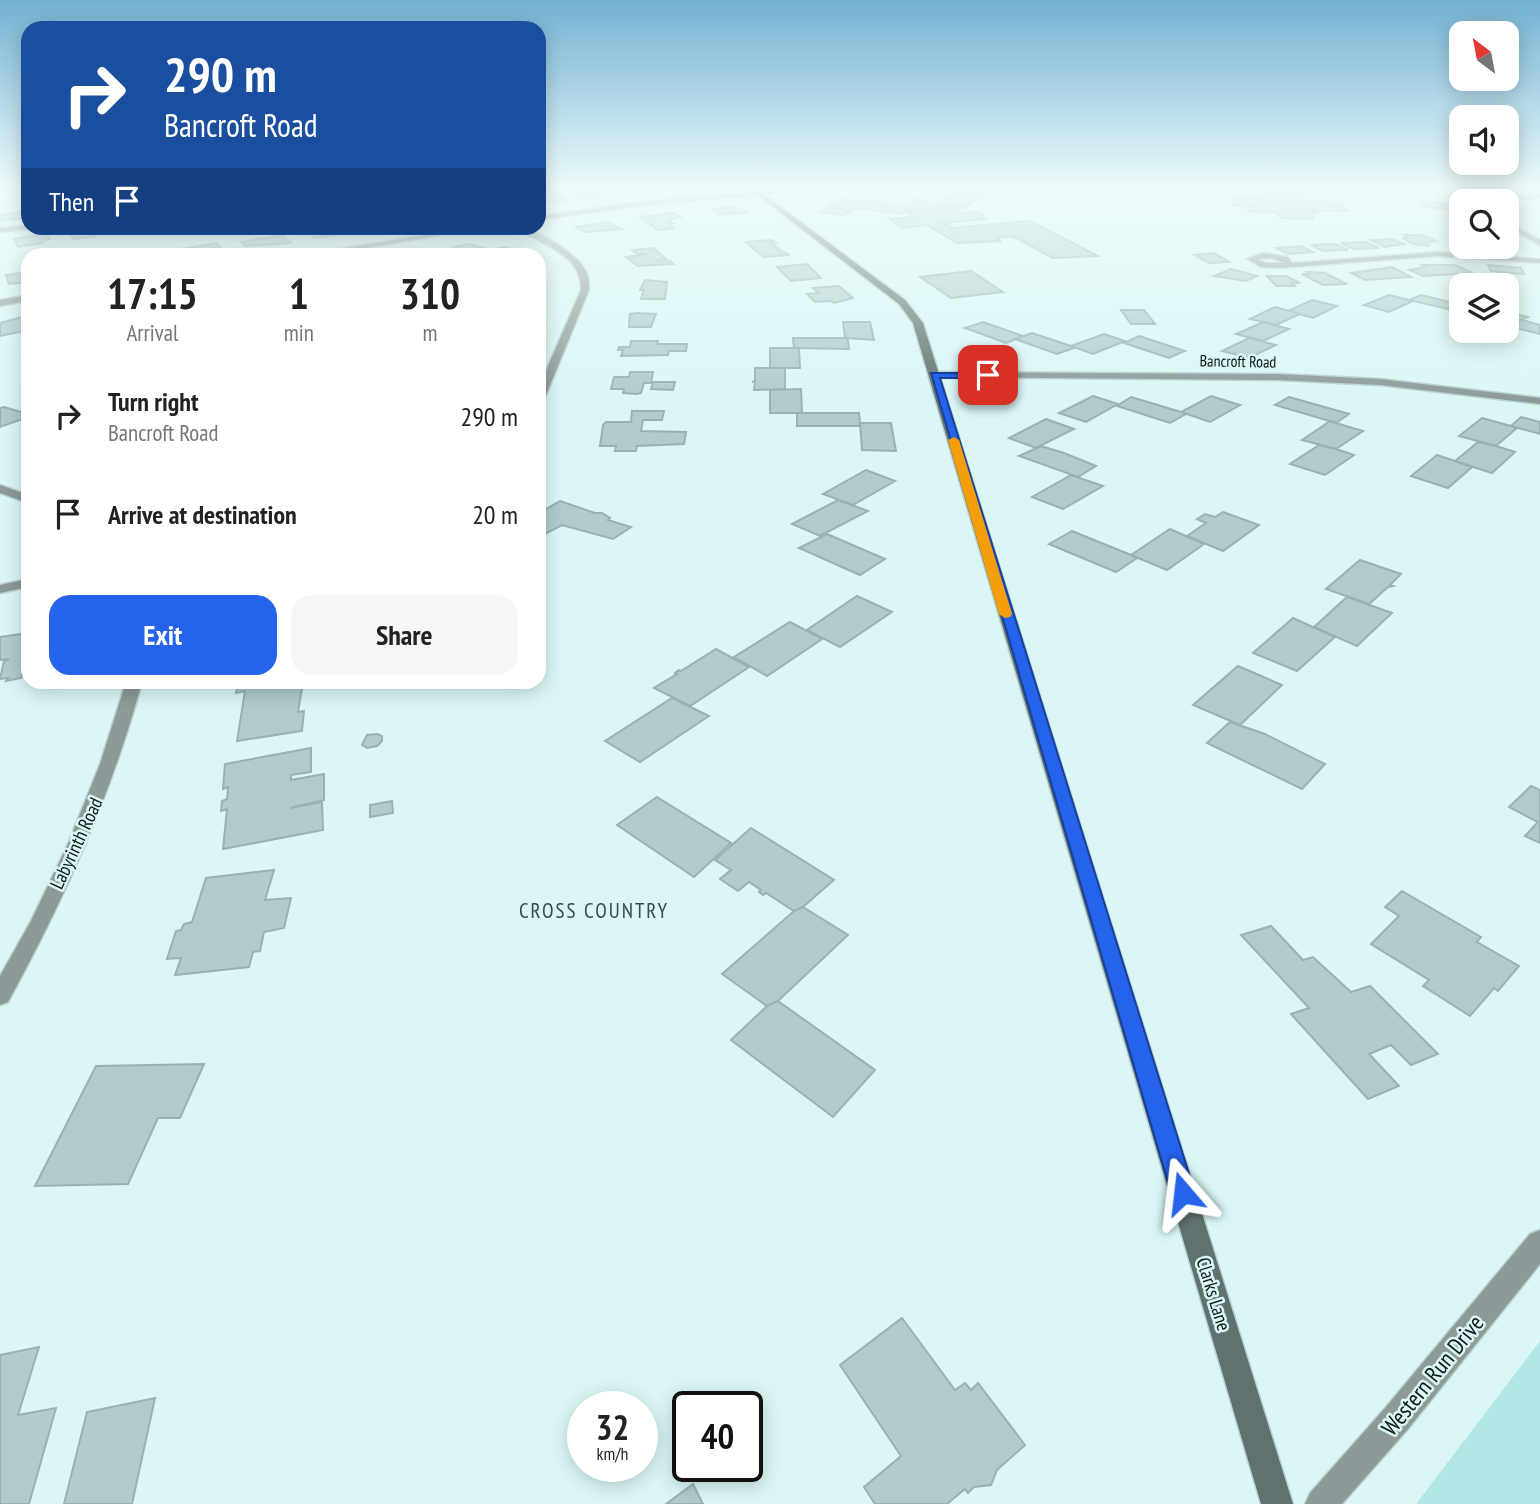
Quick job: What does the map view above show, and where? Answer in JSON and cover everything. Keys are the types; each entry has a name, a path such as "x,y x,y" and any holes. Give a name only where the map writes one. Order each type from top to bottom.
{"street":[{"path":"546,383 585,290 586,278 573,260"},
{"name":"Clarks Lane","path":"847,260 902,302 918,323 1277,1504"},
{"path":"1288,263 1335,260"},
{"path":"0,303 21,299"},
{"name":"Bancroft Road","path":"934,375 1328,379 1403,384 1540,401"},
{"path":"0,489 21,496"},
{"path":"0,589 21,584"},
{"name":"Labyrinth Road","path":"0,996 26,952 98,797 120,737 132,689"},
{"name":"Western Run Drive","path":"1321,1504 1398,1418 1540,1243"}],"shaded area":[{"path":"1540,1341 1540,1504 1416,1504"}],"building":[{"path":"630,260 670,261 673,264 638,266"},
{"path":"1204,260 1229,262 1209,263"},
{"path":"807,264 821,278 791,281 777,267"},
{"path":"1422,265 1455,265 1473,273 1423,276 1409,270 1425,267"},
{"path":"1488,265 1521,268 1524,274 1519,273 1491,271"},
{"path":"1392,267 1411,277 1365,280 1351,273"},
{"path":"1231,269 1257,276 1246,281 1214,276"},
{"path":"971,271 1003,292 951,298 920,277"},
{"path":"1307,272 1325,273 1347,284 1323,285 1302,274 1309,274"},
{"path":"21,273 21,283 9,284 6,275"},
{"path":"1267,276 1286,276 1300,283 1292,283 1295,286 1276,286"},
{"path":"645,280 667,282 665,299 641,299 644,290 640,290"},
{"path":"839,286 853,298 834,303 815,302 807,294 819,293 813,288"},
{"path":"1389,295 1413,301 1389,312 1364,305"},
{"path":"1421,295 1449,302 1449,309 1409,300"},
{"path":"1312,300 1337,306 1313,318 1288,311"},
{"path":"1275,307 1300,314 1276,325 1250,319"},
{"path":"1121,310 1144,310 1155,324 1131,324"},
{"path":"630,314 656,314 651,327 629,327"},
{"path":"21,317 21,332 0,336 0,323"},
{"path":"1519,321 1540,325 1540,334 1519,329"},
{"path":"843,322 870,322 874,340 845,338"},
{"path":"983,322 1023,336 1006,343 965,328"},
{"path":"1263,322 1289,329 1263,341 1236,334"},
{"path":"1032,333 1074,348 1057,354 1015,339"},
{"path":"1104,334 1125,341 1093,354 1071,346"},
{"path":"1139,336 1185,351 1169,358 1124,343"},
{"path":"793,338 845,338 848,340 849,349 794,348"},
{"path":"1249,338 1276,345 1249,358 1222,351"},
{"path":"631,341 687,344 686,351 669,351 668,355 621,356 623,350 618,350 619,347 630,347"},
{"path":"770,348 799,348 800,368 770,368"},
{"path":"755,368 785,368 785,389 754,390 755,382 752,382 755,381"},
{"path":"630,372 653,372 651,383 644,383 641,393 637,394 623,393 624,389 611,389 614,377 629,377"},
{"path":"653,382 675,382 673,390 651,389"},
{"path":"801,389 802,413 770,413 770,390"},
{"path":"1093,396 1118,404 1086,422 1059,413"},
{"path":"1211,396 1240,405 1210,422 1181,412"},
{"path":"1131,397 1186,414 1170,423 1117,406"},
{"path":"1289,397 1349,414 1336,423 1275,405"},
{"path":"0,408 21,412 21,420 0,427"},
{"path":"632,411 664,411 662,420 643,420 641,431 686,432 684,444 637,446 636,451 615,451 616,446 600,446 603,425 606,422 631,422"},
{"path":"797,413 859,413 860,423 859,426 797,426"},
{"path":"1521,417 1540,422 1540,434 1511,426"},
{"path":"1482,418 1517,428 1496,446 1459,436"},
{"path":"1046,419 1074,429 1036,448 1009,438"},
{"path":"1330,421 1363,431 1336,449 1302,440"},
{"path":"860,423 891,423 896,451 862,450"},
{"path":"1478,442 1515,452 1492,473 1455,461"},
{"path":"1319,445 1354,455 1325,475 1290,464"},
{"path":"1041,446 1096,466 1078,477 1019,456"},
{"path":"1437,455 1472,467 1448,488 1411,476"},
{"path":"866,470 895,481 853,505 823,494"},
{"path":"1071,475 1103,486 1063,509 1032,497"},
{"path":"838,500 868,511 820,536 792,524"},
{"path":"560,501 602,513 610,518 608,520 631,527 613,539 562,525 546,533 546,509"},
{"path":"1223,512 1259,525 1223,551 1187,536 1206,523 1197,519 1205,514 1215,517"},
{"path":"1170,529 1204,544 1167,570 1131,555"},
{"path":"1072,531 1137,558 1116,572 1049,544"},
{"path":"827,534 885,559 860,575 799,548"},
{"path":"1360,560 1401,574 1390,585 1393,586 1388,587 1369,604 1326,589"},
{"path":"857,596 892,612 840,647 807,630"},
{"path":"1347,597 1392,613 1357,646 1314,627"},
{"path":"1293,618 1335,637 1297,671 1253,653"},
{"path":"790,622 822,639 767,676 734,657"},
{"path":"21,634 21,678 6,681 8,678 0,679 4,661 9,659 0,660 0,637"},
{"path":"716,649 749,667 690,706 654,688 679,670"},
{"path":"1238,666 1282,685 1240,725 1193,705"},
{"path":"237,689 302,689 298,712 304,711 302,731 237,741 245,691 236,693"},
{"path":"672,698 709,716 640,762 605,741"},
{"path":"1230,722 1265,734 1325,764 1302,789 1207,743"},
{"path":"367,735 382,736 382,741 377,746 367,748 362,745"},
{"path":"311,748 311,772 291,775 291,780 324,774 324,800 290,808 322,802 323,830 223,849 227,809 221,811 222,801 227,799 228,787 223,789 225,764"},
{"path":"1531,786 1540,790 1540,843 1525,836 1538,822 1509,807"},
{"path":"657,797 731,843 694,877 617,825"},
{"path":"392,801 393,813 370,817 370,805"},
{"path":"751,828 834,880 803,907 794,911 766,893 763,895 759,892 761,890 749,882 738,891 720,879 731,870 715,860"},
{"path":"274,870 265,900 291,898 284,928 264,932 260,951 253,952 249,967 175,975 181,958 167,959 176,931 181,930 184,924 192,922 206,878"},
{"path":"1402,891 1481,937 1477,942 1519,966 1498,991 1494,988 1470,1016 1423,986 1429,980 1371,944 1399,916 1385,907"},
{"path":"803,907 848,935 778,1001 767,1006 722,974 794,911"},
{"path":"1271,926 1303,960 1313,957 1351,992 1370,986 1438,1054 1411,1065 1391,1045 1369,1054 1399,1086 1368,1099 1291,1014 1309,1008 1241,935"},
{"path":"778,1001 875,1070 833,1117 731,1040 767,1006"},
{"path":"204,1064 180,1118 158,1118 128,1184 35,1186 96,1066"},
{"path":"902,1318 955,1390 965,1383 971,1390 978,1383 1025,1445 997,1470 991,1485 974,1487 968,1493 965,1489 947,1504 875,1504 864,1487 901,1456 840,1365"},
{"path":"39,1347 18,1415 56,1408 29,1504 0,1504 0,1355"},
{"path":"155,1398 132,1504 64,1504 87,1412"},
{"path":"693,1484 703,1504 666,1504"}],"slow traffic":[{"path":"954,440 1005,614"}],"district":[{"name":"CROSS COUNTRY","path":"594,910"}],"route":[{"path":"988,375 934,375 1183,1193"}]}
